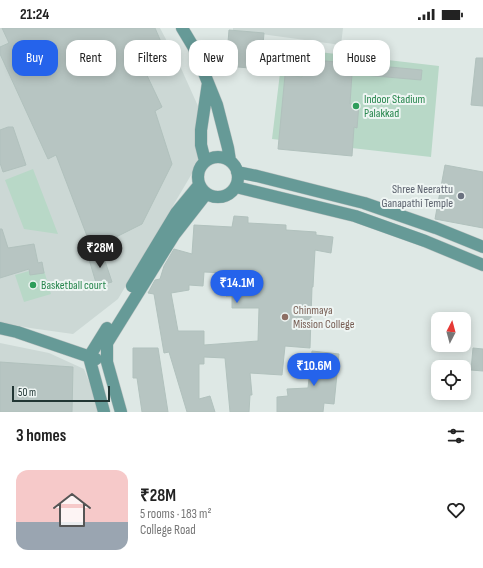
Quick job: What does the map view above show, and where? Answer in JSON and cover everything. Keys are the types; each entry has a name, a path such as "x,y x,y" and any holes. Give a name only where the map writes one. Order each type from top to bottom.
{"main road":[{"path":"182,28 194,48 217,105 230,161"},
{"path":"205,161 201,145 201,130 208,82"},
{"path":"222,157 230,161 235,166 238,179 236,187 230,194 222,197 214,197 202,189 197,176 199,168 205,161 222,157"},
{"path":"237,172 364,203 436,228 483,247"},
{"path":"236,187 354,216 425,241 483,264"},
{"path":"104,412 89,357 176,213 202,189"},
{"path":"121,412 107,362 107,343 202,189"},
{"path":"0,328 17,332 107,362"}],"shaded area":[{"path":"0,28 160,28 166,40 124,40 124,76 181,76 181,68 202,115 207,148 118,299 73,334 0,322"},
{"path":"233,28 343,28 342,40 333,40 333,44 325,43 325,40 305,40 233,30"},
{"path":"0,343 49,353 84,369 101,412 0,412"}],"green space":[{"name":"Indoor Stadium Palakkad","path":"325,53 333,54 333,76 390,76 390,60 439,66 431,157 272,139 280,76 325,76"},
{"path":"33,169 58,234 24,229 5,180"},
{"name":"Basketball court","path":"43,267 51,294 24,302 15,275"}],"building":[{"path":"2,28 155,28 160,40 124,40 124,76 147,76 162,107 155,111 172,164 142,224 92,249 56,155 48,159 0,54 0,47 9,43"},
{"path":"229,30 264,33 263,40 246,40 246,68 238,67 238,40 228,40"},
{"path":"476,58 483,58 483,106 471,105"},
{"path":"325,61 333,62 333,76 352,76 350,104 359,104 357,128 354,127 352,156 278,149 285,76 325,76"},
{"path":"390,67 422,70 421,80 375,76 390,76"},
{"path":"13,127 26,165 3,172 0,163 0,130"},
{"name":"Shree Neerattu Ganapathi Temple","path":"445,165 483,172 483,228 435,219"},
{"path":"234,216 248,217 248,223 286,225 286,230 316,232 316,235 333,237 331,253 315,250 310,348 285,346 282,375 250,373 252,395 250,395 249,412 230,412 225,358 204,357 204,364 199,364 199,399 210,396 215,412 187,412 169,352 164,353 154,294 148,293 155,280 160,279 164,266 174,249 192,254 194,225 232,227","holes":["204,272 227,273 226,296 232,296 232,308 259,308 258,341 204,345 204,331 178,331 171,293 189,290 189,285 203,286"]},
{"path":"0,229 2,229 8,248 34,244 38,263 42,262 44,273 30,275 29,269 0,278"},
{"path":"102,252 112,282 97,286 88,256"},
{"path":"133,348 158,348 168,412 142,412 137,378 133,378"},
{"path":"473,348 483,349 483,371 471,370"},
{"path":"312,351 339,354 334,404 324,403 323,412 277,412 277,397 288,396 287,389 308,388"},
{"path":"0,362 73,367 72,412 0,412"}],"place":[{"name":"Indoor Stadium Palakkad","path":"356,106"},
{"name":"Shree Neerattu Ganapathi Temple","path":"461,196"},
{"name":"Basketball court","path":"33,285"},
{"name":"Chinmaya Mission College","path":"285,317"}]}
